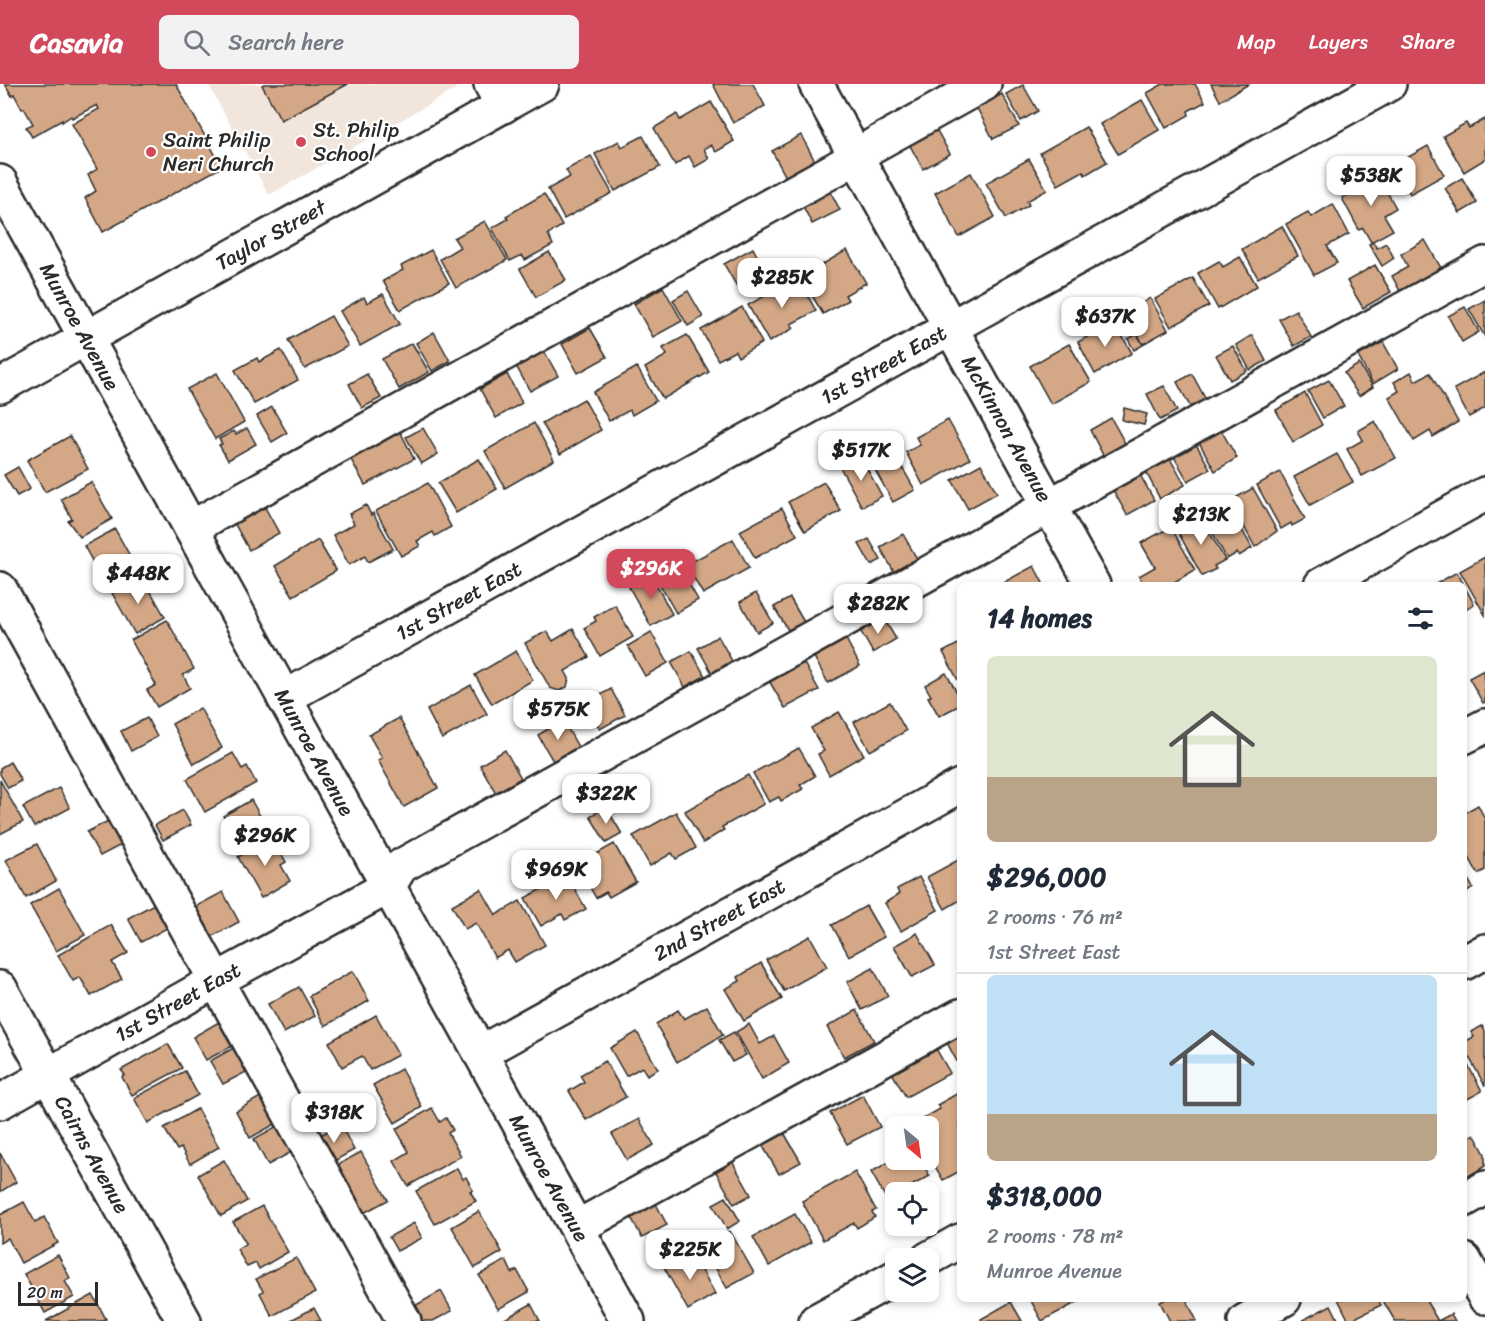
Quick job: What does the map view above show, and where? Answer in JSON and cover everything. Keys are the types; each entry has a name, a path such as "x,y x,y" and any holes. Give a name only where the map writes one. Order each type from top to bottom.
{"street":[{"name":"Taylor Street","path":"0,386 497,95 542,84"},
{"name":"McKinnon Avenue","path":"816,84 1091,582"},
{"path":"191,528 984,84"},
{"name":"1st Street East","path":"284,698 1389,84"},
{"name":"Munroe Avenue","path":"0,182 628,1321"},
{"path":"388,887 401,866 1485,264"},
{"path":"1326,582 1485,494"},
{"path":"0,589 404,1321"},
{"path":"1467,736 1485,726"},
{"name":"2nd Street East","path":"480,1053 957,788"},
{"name":"1st Street East","path":"0,1102 388,887"},
{"path":"1467,961 1485,951"},
{"name":"Cairns Avenue","path":"0,988 184,1321"},
{"path":"578,1227 957,1018"},
{"path":"1467,1198 1485,1188"},
{"path":"939,1253 957,1243"},
{"path":"1467,1265 1485,1297"},
{"path":"816,1321 885,1283"},
{"path":"1245,1321 1279,1302"}],"shaded area":[{"name":"St. Philip School","path":"208,84 453,84 456,89 269,195"}],"building":[{"name":"Saint Philip Neri Church","path":"5,84 176,84 222,167 103,232 85,198 96,191 88,175 97,169 72,124 99,109 97,105 72,118 71,116 62,122 62,120 32,137 26,127 33,124 24,108 22,109 14,94 12,96"},
{"path":"348,84 281,120 262,85"},
{"path":"713,84 753,84 765,106 733,123"},
{"path":"1163,84 1195,84 1205,102 1188,111 1189,115 1166,128 1147,93"},
{"path":"1211,84 1249,84 1220,101"},
{"path":"1023,85 1038,111 1021,121 1006,94"},
{"path":"1002,94 1019,126 993,139 977,108"},
{"path":"1142,100 1159,130 1118,154 1100,124"},
{"path":"711,102 734,141 716,152 711,145 704,149 709,159 695,167 689,156 675,165 654,128 677,114 680,120"},
{"path":"1485,119 1485,159 1464,172 1443,136 1466,123 1469,128"},
{"path":"935,127 950,154 923,169 908,142"},
{"path":"1086,127 1107,162 1085,175 1083,171 1058,185 1040,153"},
{"path":"801,135 817,165 788,181 772,151"},
{"path":"643,136 660,167 615,191 595,154 619,141 622,147"},
{"path":"1428,146 1444,175 1410,194 1394,165"},
{"path":"591,156 612,193 564,219 548,189 570,177 566,170"},
{"path":"1029,159 1047,190 1027,201 1029,205 1006,218 986,183"},
{"path":"971,173 995,217 959,237 935,193"},
{"path":"1380,173 1384,180 1381,181 1396,208 1384,215 1393,230 1371,242 1363,228 1359,230 1342,198"},
{"path":"1462,178 1477,203 1460,213 1445,188"},
{"path":"828,187 840,210 812,224 801,202"},
{"path":"544,194 562,226 548,234 553,245 525,260 522,255 510,261 492,228 508,219 506,216"},
{"path":"1333,204 1349,234 1327,246 1337,263 1314,275 1286,224 1308,212 1311,217"},
{"path":"485,221 507,260 456,288 440,259 460,247 454,238"},
{"path":"1282,226 1298,256 1258,278 1242,249"},
{"path":"1425,240 1441,268 1400,291 1392,276 1408,267 1401,254"},
{"path":"1373,242 1377,248 1386,243 1394,258 1382,266 1369,244"},
{"path":"753,248 767,275 739,290 724,264"},
{"path":"431,250 449,283 400,310 383,281 403,270 401,266"},
{"path":"847,250 866,283 845,295 848,300 823,314 801,277"},
{"path":"549,252 566,280 536,297 520,269"},
{"path":"1240,257 1257,286 1218,309 1198,273 1219,261 1223,267"},
{"path":"1375,265 1391,292 1363,308 1347,281"},
{"path":"798,278 816,311 791,324 794,328 769,342 748,305"},
{"path":"1193,278 1209,306 1171,327 1155,299"},
{"path":"663,287 682,321 653,337 634,304"},
{"path":"688,291 703,317 688,326 673,300"},
{"path":"383,294 400,324 360,346 340,311 364,297 367,303"},
{"path":"1150,298 1168,330 1143,344 1126,314"},
{"path":"1485,300 1485,337 1469,309"},
{"path":"742,307 762,343 738,357 735,351 718,360 701,330"},
{"path":"1465,307 1479,332 1462,342 1448,316"},
{"path":"1296,310 1311,337 1294,346 1279,319"},
{"path":"331,316 348,346 305,369 288,340"},
{"path":"1114,322 1132,353 1095,374 1078,342"},
{"path":"590,328 607,357 578,373 562,344"},
{"path":"434,332 450,361 432,371 416,343"},
{"path":"1137,334 1143,345 1134,350 1128,339"},
{"path":"687,335 709,372 663,399 645,368 667,355 663,348"},
{"path":"1252,335 1266,361 1250,370 1236,345"},
{"path":"1383,342 1398,369 1373,384 1358,356"},
{"path":"412,343 429,372 399,389 382,359"},
{"path":"1069,344 1091,382 1051,404 1030,366"},
{"path":"1233,346 1247,371 1230,380 1216,355"},
{"path":"543,349 558,376 530,391 515,364"},
{"path":"281,350 298,380 254,404 235,370 257,358 259,362"},
{"path":"1359,364 1373,387 1359,396 1344,373"},
{"path":"637,367 656,401 632,415 630,410 609,421 593,392"},
{"path":"1411,372 1415,381 1430,373 1458,422 1433,437 1430,431 1414,441 1389,397 1399,391 1394,382"},
{"path":"1485,372 1485,408 1469,417 1454,389"},
{"path":"217,373 244,422 215,439 187,389"},
{"path":"367,374 381,398 362,408 349,384"},
{"path":"507,374 522,403 496,418 480,389"},
{"path":"1192,374 1206,400 1191,408 1177,382"},
{"path":"1329,380 1344,406 1323,418 1308,391"},
{"path":"1164,386 1177,411 1160,420 1147,394"},
{"path":"1305,393 1322,425 1293,442 1276,410"},
{"path":"584,399 601,430 560,454 542,423"},
{"path":"272,407 287,433 272,442 257,416"},
{"path":"1124,408 1147,414 1144,425 1122,420"},
{"path":"1111,418 1126,445 1104,457 1090,430"},
{"path":"948,420 970,459 923,485 906,452 920,445 916,437"},
{"path":"1375,421 1396,458 1362,476 1347,449 1363,440 1358,431"},
{"path":"534,423 554,460 505,488 485,451"},
{"path":"247,428 256,444 228,460 219,445 222,444 219,439 234,431 236,434"},
{"path":"423,428 438,454 421,464 406,437"},
{"path":"399,429 414,459 365,485 349,456"},
{"path":"1221,430 1237,458 1215,471 1199,442"},
{"path":"70,436 88,469 45,492 27,460"},
{"path":"886,439 915,490 893,502 865,452"},
{"path":"1195,442 1210,469 1188,481 1173,455"},
{"path":"1337,454 1353,482 1310,505 1294,477"},
{"path":"860,456 882,496 862,507 840,467"},
{"path":"1169,457 1185,485 1160,499 1145,470"},
{"path":"479,459 497,489 456,513 438,483"},
{"path":"981,464 997,493 968,509 952,480"},
{"path":"18,467 30,489 17,496 4,475"},
{"path":"1280,472 1305,519 1281,529 1257,485"},
{"path":"1139,473 1154,500 1127,515 1112,488"},
{"path":"91,482 112,519 80,537 68,521 72,519 61,499"},
{"path":"824,482 841,511 805,531 788,502"},
{"path":"428,483 451,527 435,536 433,532 417,541 420,546 401,556 376,511"},
{"path":"1253,488 1277,531 1255,547 1230,501"},
{"path":"262,502 279,533 249,550 232,519"},
{"path":"1227,502 1252,548 1239,556 1237,553 1227,559 1203,515"},
{"path":"366,505 393,549 368,562 365,556 349,565 333,535 354,524 349,514"},
{"path":"782,508 797,535 755,558 740,531"},
{"path":"1201,517 1225,560 1214,566 1216,569 1202,576 1177,530"},
{"path":"1171,527 1195,570 1174,582 1142,582 1139,576 1155,567 1141,543"},
{"path":"115,529 136,567 105,584 84,546"},
{"path":"903,534 917,559 894,572 880,547"},
{"path":"733,539 749,568 703,594 686,565"},
{"path":"869,539 881,560 871,565 859,544"},
{"path":"318,540 336,571 293,596 275,566"},
{"path":"1485,557 1485,615 1467,582 1460,571"},
{"path":"676,561 698,600 676,613 654,574"},
{"path":"1034,566 1042,582 1004,582"},
{"path":"1457,572 1462,582 1439,582"},
{"path":"651,575 672,614 651,626 629,587"},
{"path":"142,576 165,617 135,634 112,593"},
{"path":"1467,591 1474,604 1467,608"},
{"path":"756,593 773,623 757,632 740,602"},
{"path":"790,598 804,622 788,630 774,607"},
{"path":"615,605 633,637 600,656 584,628 596,621 594,617"},
{"path":"883,617 896,639 873,653 860,630"},
{"path":"167,620 194,669 183,675 190,688 157,707 147,690 156,685 131,640"},
{"path":"573,629 589,657 565,671 569,678 567,687 559,691 550,688 525,643 547,631 553,641"},
{"path":"651,632 668,663 645,676 628,646"},
{"path":"718,636 732,661 712,673 698,648"},
{"path":"845,637 860,666 828,683 813,655"},
{"path":"957,645 957,678 943,652"},
{"path":"516,651 533,680 492,704 475,675"},
{"path":"691,651 705,676 685,687 671,662"},
{"path":"802,660 819,690 785,708 768,679"},
{"path":"1484,670 1485,702 1483,703 1469,678"},
{"path":"946,673 957,693 957,707 939,716 928,697 931,696 925,685"},
{"path":"471,685 487,714 442,739 427,710"},
{"path":"611,689 625,715 600,729 586,703"},
{"path":"890,702 906,731 870,751 854,722"},
{"path":"200,708 222,748 194,764 172,724"},
{"path":"839,712 864,755 829,775 818,754 824,751 811,728"},
{"path":"147,718 157,737 131,751 121,731"},
{"path":"399,718 438,788 404,807 378,760 382,758 369,735"},
{"path":"563,720 578,747 553,761 538,735"},
{"path":"799,748 815,776 800,785 803,789 781,801 779,797 769,802 753,773"},
{"path":"505,750 521,778 496,793 480,765"},
{"path":"233,753 242,769 247,766 256,783 205,812 187,779"},
{"path":"10,762 21,781 8,788 0,774 0,768"},
{"path":"748,775 764,804 722,827 724,830 703,843 685,811"},
{"path":"0,780 23,822 0,834"},
{"path":"59,788 70,808 34,827 23,807"},
{"path":"251,800 267,828 239,844 223,816"},
{"path":"1478,805 1485,819 1485,870 1478,874 1467,854 1467,811"},
{"path":"606,807 622,834 606,843 590,816"},
{"path":"183,810 191,825 163,840 155,825"},
{"path":"676,812 696,848 676,859 672,853 650,866 633,836"},
{"path":"110,820 123,844 100,856 87,832"},
{"path":"272,837 286,862 281,865 290,881 261,898 238,857"},
{"path":"37,844 56,881 26,898 6,860"},
{"path":"614,844 636,882 609,897 606,892 596,898 577,865"},
{"path":"957,861 957,902 945,909 927,877"},
{"path":"567,875 586,909 565,920 562,914 541,926 525,898"},
{"path":"919,877 938,910 901,931 885,903 899,894 897,889"},
{"path":"1467,877 1473,888 1467,892"},
{"path":"59,888 85,935 56,951 30,905"},
{"path":"481,889 496,915 520,901 545,945 515,962 508,950 495,958 476,923 465,929 452,905"},
{"path":"223,892 239,922 205,940 189,910"},
{"path":"154,904 167,928 141,942 128,918"},
{"path":"866,906 884,937 849,956 832,925"},
{"path":"111,925 128,953 112,962 122,979 91,996 80,977 73,981 58,955"},
{"path":"917,933 935,965 912,977 894,946"},
{"path":"810,936 827,967 784,991 766,960"},
{"path":"761,963 782,999 744,1021 725,989 740,981 738,977"},
{"path":"873,968 888,996 862,1010 847,982"},
{"path":"353,971 369,1001 325,1026 309,996"},
{"path":"299,987 315,1016 284,1033 268,1004"},
{"path":"707,1006 723,1035 677,1062 656,1024 678,1010 684,1019"},
{"path":"857,1010 874,1041 844,1057 827,1027"},
{"path":"376,1015 398,1055 370,1070 362,1056 342,1067 329,1042"},
{"path":"224,1019 238,1043 206,1060 193,1037"},
{"path":"749,1024 760,1044 774,1036 789,1063 762,1079 736,1032"},
{"path":"1482,1026 1485,1031 1485,1086 1467,1053 1467,1040 1474,1037 1471,1032"},
{"path":"637,1032 658,1069 647,1075 642,1067 626,1076 610,1048"},
{"path":"734,1032 746,1055 732,1062 719,1040"},
{"path":"957,1035 957,1061 946,1041"},
{"path":"168,1044 182,1068 132,1095 122,1077 125,1075 121,1070"},
{"path":"237,1046 250,1070 223,1084 210,1061"},
{"path":"935,1047 950,1073 906,1097 891,1071"},
{"path":"605,1061 626,1097 586,1120 569,1091 584,1082 580,1075"},
{"path":"1467,1064 1482,1091 1467,1099"},
{"path":"401,1069 422,1107 395,1123 373,1085"},
{"path":"185,1071 198,1095 148,1123 134,1098"},
{"path":"957,1094 957,1173 943,1180 937,1170 939,1116 928,1116 940,1109 937,1105"},
{"path":"863,1095 880,1127 847,1144 830,1113"},
{"path":"262,1096 277,1123 250,1138 236,1111"},
{"path":"432,1108 440,1122 446,1118 453,1130 448,1133 461,1156 408,1186 394,1161 409,1152 396,1129"},
{"path":"197,1109 219,1147 190,1164 181,1148 177,1150 164,1128"},
{"path":"639,1119 654,1145 627,1160 612,1134"},
{"path":"281,1124 295,1150 268,1165 254,1139"},
{"path":"340,1124 354,1150 329,1164 315,1138"},
{"path":"783,1131 801,1162 779,1174 761,1143"},
{"path":"1474,1134 1485,1154 1485,1166 1467,1177 1467,1138"},
{"path":"361,1152 388,1200 360,1215 334,1167"},
{"path":"0,1153 16,1182 0,1192"},
{"path":"224,1160 247,1201 221,1216 198,1175"},
{"path":"732,1161 751,1195 734,1204 715,1170"},
{"path":"885,1164 885,1170 926,1170 930,1176 919,1182 885,1182 885,1196 871,1172"},
{"path":"457,1168 463,1179 466,1177 476,1201 435,1224 416,1191"},
{"path":"855,1172 876,1210 872,1212 875,1217 857,1228 854,1223 823,1240 802,1201"},
{"path":"726,1197 740,1221 727,1229 713,1204"},
{"path":"24,1202 35,1222 44,1217 58,1243 21,1263 8,1238 0,1243 0,1215"},
{"path":"655,1202 667,1225 642,1238 630,1215"},
{"path":"262,1206 288,1252 259,1269 256,1263 247,1267 237,1249 246,1243 233,1222"},
{"path":"479,1211 502,1252 475,1268 452,1227"},
{"path":"795,1214 811,1242 769,1266 753,1237"},
{"path":"414,1223 422,1238 397,1251 389,1237"},
{"path":"730,1231 754,1273 727,1288 703,1246"},
{"path":"674,1236 682,1250 657,1263 650,1249"},
{"path":"692,1252 715,1294 688,1310 664,1267"},
{"path":"58,1255 70,1278 65,1281 74,1297 45,1313 24,1274"},
{"path":"296,1258 315,1293 272,1316 260,1293 263,1291 256,1279"},
{"path":"506,1260 512,1273 517,1270 529,1292 498,1309 479,1275"},
{"path":"441,1291 452,1311 433,1321 419,1321 411,1308"},
{"path":"93,1295 106,1319 102,1321 46,1321"},
{"path":"1011,1302 1022,1321 982,1321 981,1319"},
{"path":"1032,1302 1077,1302 1042,1321"},
{"path":"1160,1302 1188,1302 1197,1321 1170,1321"},
{"path":"1340,1302 1380,1302 1381,1305 1349,1321"},
{"path":"1384,1302 1427,1302 1438,1321 1395,1321"},
{"path":"531,1304 540,1321 503,1320"},
{"path":"1331,1305 1339,1321 1303,1320"},
{"path":"314,1308 321,1321 289,1321"},
{"path":"1451,1314 1455,1321 1438,1321"}],"place":[{"name":"St. Philip School","path":"301,142"},
{"name":"Saint Philip Neri Church","path":"151,152"}]}
